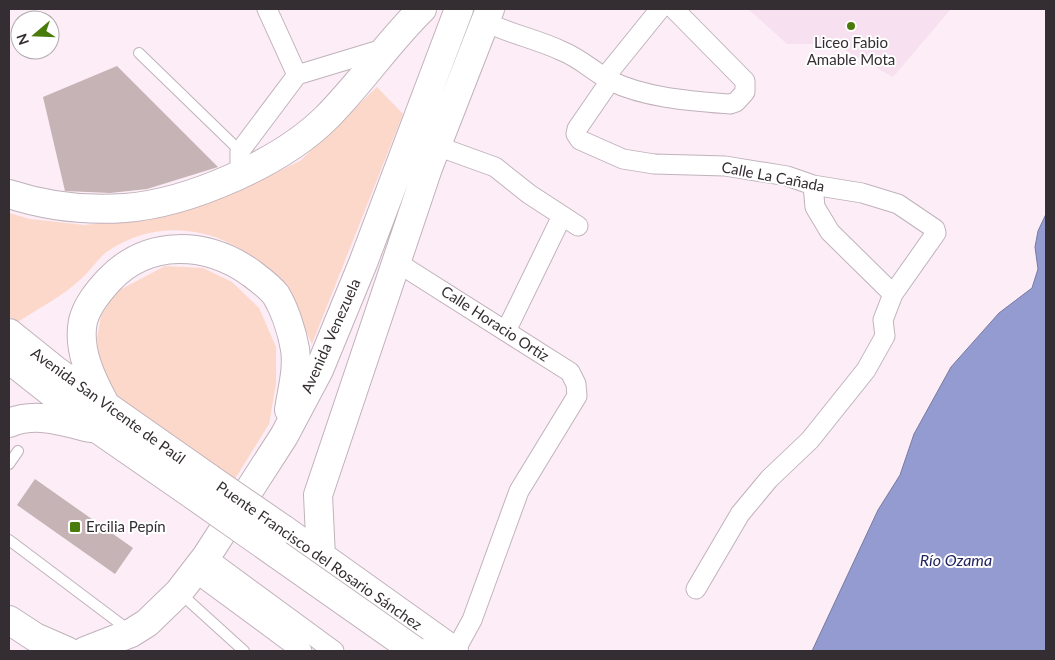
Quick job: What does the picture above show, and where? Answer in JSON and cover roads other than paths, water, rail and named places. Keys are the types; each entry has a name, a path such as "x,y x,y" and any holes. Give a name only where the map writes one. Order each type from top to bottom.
{"main road":[{"path":"9,194 36,203 82,209 126,208 171,200 240,163 299,141 326,118 422,9"},
{"name":"Avenida Venezuela","path":"86,651 132,633 147,623 193,574 284,436 320,370 363,264 459,9"},
{"path":"321,557 318,495 437,146 487,15"},
{"path":"9,423 20,419 45,417 102,417 89,372 83,342 83,322 91,302 119,269 140,256 182,247 219,257 241,266 260,279 276,295 288,324 295,350 296,375 284,436"},
{"name":"Avenida San Vicente de Paúl","path":"9,333 55,370 102,417"},
{"name":"Avenida San Vicente de Paúl","path":"9,358 102,417 201,486"},
{"name":"Puente Francisco del Rosario Sánchez","path":"201,486 283,530 455,651"},
{"name":"Puente Francisco del Rosario Sánchez","path":"201,486 415,651"},
{"path":"9,620 35,637 68,651"}],"street":[{"path":"267,9 296,74"},
{"path":"608,79 660,9"},
{"path":"487,15 504,31 565,52 608,79 678,100 730,104 736,102 745,92 745,81 674,9"},
{"path":"240,163 296,74 388,48"},
{"name":"Calle La Cañada","path":"608,79 577,129 580,140 623,159 654,164 725,166 787,176 813,185 862,193 898,204 935,228 935,237 894,294"},
{"path":"437,146 495,167 529,194 578,226"},
{"path":"696,590 740,514 769,479 810,440 866,370 884,336 883,320 894,294 830,232 815,207 813,185"},
{"path":"506,332 562,216"},
{"name":"Calle Horacio Ortiz","path":"398,263 570,372 576,384 577,396 519,491 472,620 455,651"},
{"path":"193,574 302,651"},
{"path":"193,574 334,651"}],"lane":[{"path":"140,52 240,163"},
{"path":"9,464 18,451"},
{"path":"9,540 132,633"},
{"path":"193,574 244,651"}],"water":[{"name":"Río Ozama","path":"1046,214 1046,651 812,651 878,510 900,475 914,434 951,367 999,313 1032,288 1038,269 1035,247 1038,231"}],"place":[{"name":"Liceo Fabio Amable Mota","path":"851,26"},
{"name":"Ercilia Pepín","path":"75,527"}]}
